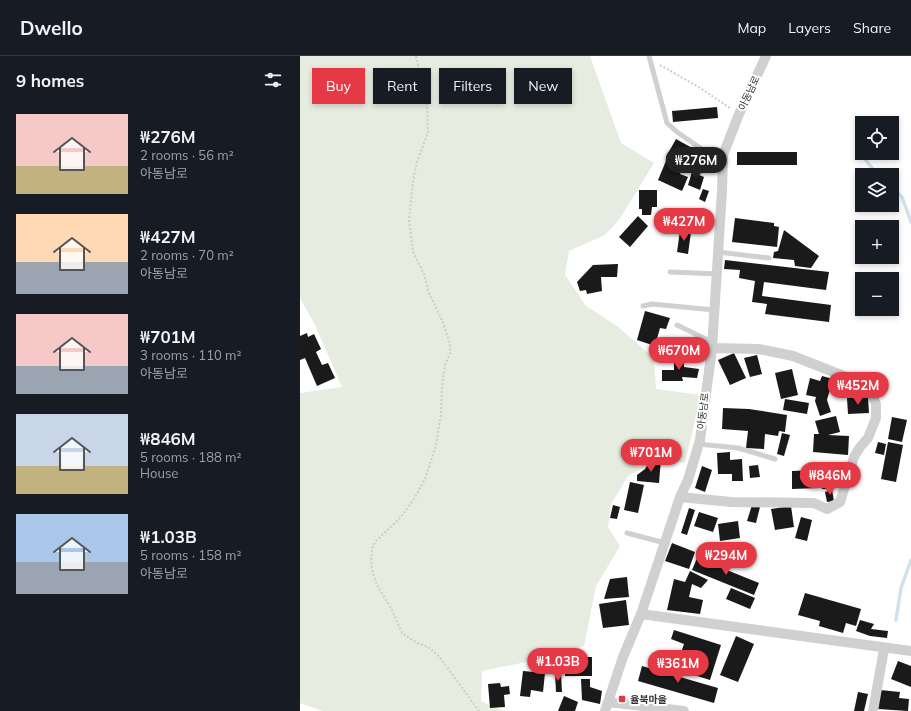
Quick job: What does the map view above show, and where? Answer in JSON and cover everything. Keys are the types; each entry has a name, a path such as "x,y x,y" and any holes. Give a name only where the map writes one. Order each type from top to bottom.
{"street":[{"name":"아동남로","path":"606,706 623,657 641,614 680,497 688,480 699,444 712,345 722,191 722,155 766,56"},
{"path":"680,497 731,502 814,503 827,509 840,502 854,458 860,447 868,438 876,418 876,404 872,393 854,380 793,356 759,350 712,345"},
{"path":"641,614 911,652"},
{"path":"873,711 884,649"},
{"path":"606,706 684,711"}],"lane":[{"path":"649,58 667,123 677,132 722,163"},
{"path":"718,252 769,258"},
{"path":"670,272 717,274"},
{"path":"643,306 652,304 714,310"},
{"path":"677,325 712,345"},
{"path":"699,444 738,448 775,459"},
{"path":"627,534 665,543"}],"path":[{"path":"416,56 427,105 428,132 417,162 413,181 409,220 413,252 424,274 429,293 442,320 450,344 450,354 444,365 441,414 436,445 426,479 414,500 401,517 375,542 372,549 371,562 377,585 392,610 402,633 428,647 438,655 479,711"},
{"path":"649,58 739,114"}],"shaded area":[{"path":"300,56 590,56 621,143 654,163 619,220 605,235 569,251 565,275 586,306 617,326 654,358 656,389 701,395 685,463 661,459 628,476 611,504 608,527 620,546 596,586 584,646 536,660 482,671 481,701 503,711 323,711 300,703 300,393 342,387 315,325 300,298"}],"building":[{"path":"717,107 718,118 673,122 672,111"},
{"path":"676,139 694,149 684,167 666,157"},
{"path":"737,152 797,152 797,165 737,165"},
{"path":"666,161 683,168 680,174 688,177 682,191 658,180"},
{"path":"692,172 704,177 700,190 688,185"},
{"path":"703,189 709,191 705,202 699,199"},
{"path":"639,190 657,190 657,207 652,207 651,215 642,215 642,209 639,209"},
{"path":"666,212 684,215 681,230 663,227"},
{"path":"688,215 701,217 699,232 685,230"},
{"path":"638,216 648,226 630,247 619,237"},
{"path":"735,218 774,223 774,226 779,227 777,247 732,242"},
{"path":"784,230 819,256 811,268 795,266 794,260 773,258 774,252 778,251"},
{"path":"680,231 691,232 688,254 677,252"},
{"path":"725,260 829,272 826,290 764,282 762,296 831,305 829,322 765,314 767,304 752,302 755,281 739,278 740,270 724,269"},
{"path":"618,264 617,277 601,277 602,291 587,294 586,290 580,291 577,282 593,265"},
{"path":"645,311 670,318 666,329 660,328 655,346 637,340"},
{"path":"307,333 308,337 314,334 321,349 316,352 322,365 328,363 335,378 317,386 305,358 300,360 300,336"},
{"path":"734,353 746,378 730,385 718,360"},
{"path":"757,355 762,374 750,377 744,358"},
{"path":"674,356 683,356 684,367 699,369 697,378 682,377 683,381 662,381 662,370 674,370"},
{"path":"792,369 798,395 781,399 775,373"},
{"path":"822,376 833,379 827,400 831,412 820,416 815,401 816,397 806,395 810,378 820,381"},
{"path":"868,397 869,413 848,414 847,398"},
{"path":"785,399 809,403 807,414 783,410"},
{"path":"723,408 749,409 787,415 785,432 779,431 778,436 765,434 764,449 746,448 748,431 722,429"},
{"path":"836,416 840,432 828,435 849,436 848,455 813,452 814,434 819,434 815,421"},
{"path":"892,417 907,420 902,442 888,439"},
{"path":"782,433 790,435 784,456 777,454"},
{"path":"878,442 886,444 884,455 875,453"},
{"path":"888,442 903,445 896,482 881,479"},
{"path":"730,452 730,460 742,459 743,481 732,481 732,474 718,474 717,453"},
{"path":"661,459 659,483 637,481 637,475 647,466"},
{"path":"758,465 760,477 750,478 749,466"},
{"path":"702,466 712,470 705,492 695,488"},
{"path":"821,468 831,468 832,489 822,489"},
{"path":"818,470 819,488 792,489 792,471"},
{"path":"630,482 644,485 638,513 624,510"},
{"path":"832,490 834,501 827,502 825,492"},
{"path":"613,505 620,507 617,519 610,518"},
{"path":"752,505 760,507 756,523 747,521"},
{"path":"791,506 794,527 775,530 771,509"},
{"path":"689,508 695,510 687,535 681,533"},
{"path":"699,512 718,518 713,532 694,526"},
{"path":"801,517 812,520 807,541 795,538"},
{"path":"738,521 740,538 720,541 718,524"},
{"path":"672,543 695,552 689,569 665,561"},
{"path":"697,558 759,583 754,595 692,570"},
{"path":"690,571 708,580 701,588 692,584 689,597 703,600 700,614 667,610 674,579 685,582"},
{"path":"627,577 629,597 604,599 610,579"},
{"path":"731,588 755,598 750,609 726,599"},
{"path":"805,593 861,609 856,626 846,623 843,633 819,626 820,621 798,615"},
{"path":"626,600 629,625 603,628 599,604"},
{"path":"860,620 874,624 871,629 888,631 887,638 870,636 856,631"},
{"path":"674,630 721,645 710,680 694,675 697,666 678,661 684,644 671,639"},
{"path":"736,636 754,644 738,682 720,675"},
{"path":"564,657 592,657 592,676 565,676"},
{"path":"898,661 911,666 911,687 891,679"},
{"path":"642,666 718,688 714,703 638,681"},
{"path":"523,671 545,673 543,692 531,690 530,697 520,696"},
{"path":"555,673 561,673 562,692 556,692"},
{"path":"581,679 590,679 590,687 602,691 600,704 582,700"},
{"path":"500,683 501,687 509,686 510,694 504,695 505,707 490,708 488,684"},
{"path":"880,690 900,692 899,698 909,699 908,711 878,709"},
{"path":"858,692 868,694 864,711 854,711"},
{"path":"564,696 578,702 575,711 558,711"}],"waterway":[{"path":"866,160 872,168"},
{"path":"899,194 902,197 911,222"},
{"path":"896,620 901,588 911,560"}],"place":[{"name":"율북마을","path":"622,699"}]}
